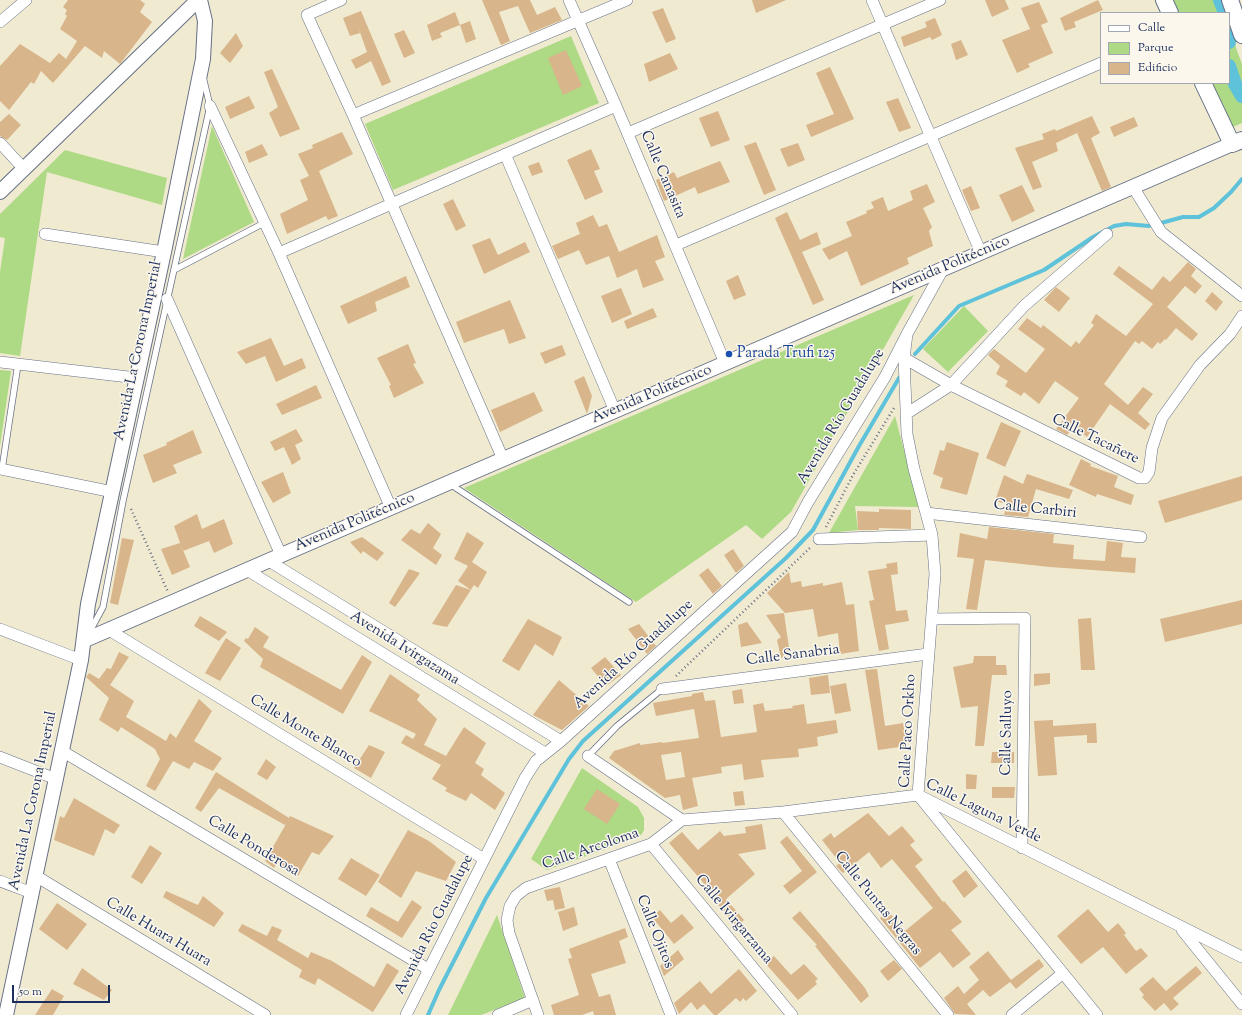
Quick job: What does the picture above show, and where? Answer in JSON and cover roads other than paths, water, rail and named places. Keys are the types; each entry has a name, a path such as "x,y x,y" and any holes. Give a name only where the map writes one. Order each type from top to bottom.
{"main road":[{"path":"1164,0 1170,12"},
{"path":"1230,0 1242,35"},
{"path":"1203,84 1237,142"}],"street":[{"path":"0,22 26,0"},
{"path":"0,192 199,0"},
{"name":"Avenida La Corona Imperial","path":"6,1015 85,640 88,604 118,496 136,378 164,252 201,67 205,21 199,0"},
{"path":"341,0 307,15 353,115 503,459"},
{"name":"Calle Canasita","path":"569,0 628,133 725,363"},
{"path":"353,115 627,0"},
{"path":"872,0 981,253"},
{"path":"628,133 940,0"},
{"path":"676,245 1100,62"},
{"path":"210,106 279,253 391,508"},
{"path":"279,253 616,106"},
{"name":"Avenida Politécnico","path":"85,640 1237,142"},
{"path":"0,143 24,169"},
{"path":"505,154 615,411"},
{"path":"1133,187 1161,232 1242,296"},
{"path":"45,234 164,252"},
{"path":"906,414 951,385 1024,306 1107,234"},
{"name":"Avenida Río Guadalupe","path":"406,1015 525,778 536,761 561,741 792,532 808,502 885,377 943,269"},
{"path":"167,299 275,558"},
{"name":"Calle Tacañere","path":"904,358 951,385 1139,478 1145,478 1149,472 1152,448 1162,418 1200,365 1230,334 1242,316"},
{"name":"Calle Paco Orkho","path":"907,334 904,358 907,434 914,470 932,535 935,574 918,795 1062,974 1097,1015"},
{"path":"0,362 136,378"},
{"path":"1,469 118,496"},
{"name":"Calle Carbiri","path":"926,513 1141,537"},
{"path":"819,539 932,535"},
{"name":"Avenida Ivirgazama","path":"275,558 561,741"},
{"name":"Avenida Ivirgazama","path":"248,570 545,753"},
{"name":"Calle Salluyo","path":"932,619 1025,618 1022,848"},
{"path":"0,629 81,660"},
{"name":"Calle Monte Blanco","path":"109,630 484,859"},
{"name":"Calle Sanabria","path":"662,688 928,654"},
{"name":"Calle Ponderosa","path":"62,750 428,969"},
{"path":"588,756 682,820"},
{"path":"0,757 56,779"},
{"name":"Calle Laguna Verde","path":"682,820 783,812 918,795 1242,957"},
{"name":"Calle Puntas Negras","path":"783,812 948,1015"},
{"name":"Calle Arcoloma","path":"533,1000 509,933 507,920 510,906 516,896 526,888 651,844 682,820"},
{"name":"Calle Ivirgarzama","path":"651,844 792,1015"},
{"name":"Calle Ojitos","path":"609,859 671,1015"},
{"name":"Calle Huara Huara","path":"36,876 265,1015"},
{"path":"0,881 32,893"},
{"path":"1179,926 1242,1004"},
{"path":"1012,1015 1062,974"},
{"path":"498,1015 533,1000 538,1015"},
{"path":"0,1012 6,1015"}],"lane":[{"name":"Avenida La Corona Imperial","path":"118,496 174,270 210,106 201,67"},
{"path":"174,270 264,223"},
{"path":"1,469 18,364"},
{"path":"448,483 629,602"},
{"path":"588,756 617,726 662,688"}],"waterway":[{"path":"1220,0 1225,12"},
{"path":"1230,69 1235,84 1242,96"},
{"path":"1161,223 1183,217 1199,217 1214,208 1242,179"},
{"path":"915,354 959,306 1044,270 1093,237 1114,226 1126,224 1149,226"},
{"path":"428,1015 439,990 486,898 569,759 583,741 786,558 813,530 859,446 899,378"}],"place":[{"name":"Parada Trufi 125","path":"729,354"}]}
